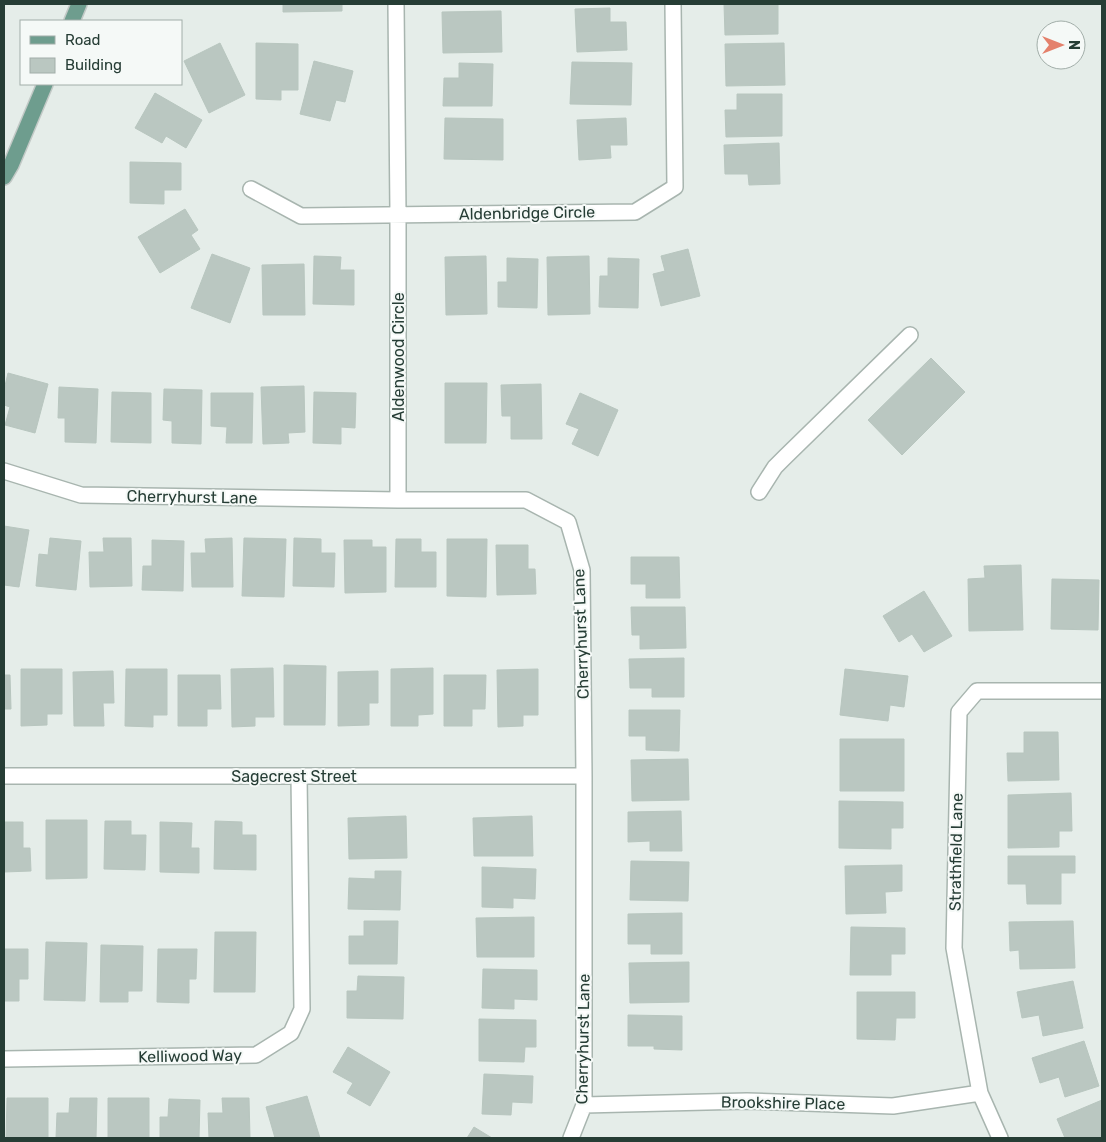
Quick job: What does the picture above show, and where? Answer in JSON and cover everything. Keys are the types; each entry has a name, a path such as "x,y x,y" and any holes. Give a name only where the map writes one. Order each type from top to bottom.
{"main road":[{"path":"72,20 80,4"},
{"path":"4,177 11,166 45,85"}],"street":[{"path":"251,189 301,216 398,214 396,4"},
{"name":"Aldenbridge Circle","path":"398,214 636,212 675,188 673,4"},
{"name":"Aldenwood Circle","path":"398,214 398,500"},
{"path":"759,492 775,467 910,335"},
{"name":"Cherryhurst Lane","path":"4,471 81,495 526,500 568,522 582,570 584,776 584,1105 571,1138"},
{"name":"Strathfield Lane","path":"1000,1138 980,1093 954,948 959,712 977,691 1102,691"},
{"name":"Sagecrest Street","path":"4,776 584,776"},
{"name":"Kelliwood Way","path":"4,1059 256,1055 291,1033 302,1009 299,776"},
{"name":"Brookshire Place","path":"584,1105 747,1101 893,1106 980,1093"}],"building":[{"path":"283,4 342,4 342,11 283,12"},
{"path":"724,4 778,4 778,34 725,35"},
{"path":"610,8 610,22 626,22 627,50 577,52 575,9"},
{"path":"501,11 502,52 443,53 442,12"},
{"path":"220,43 245,95 209,113 184,61"},
{"path":"256,43 298,44 298,90 281,90 281,100 256,99"},
{"path":"784,43 785,85 726,86 725,44"},
{"path":"314,61 353,71 345,102 336,100 330,121 300,114"},
{"path":"572,62 632,63 631,105 570,104"},
{"path":"459,63 493,64 492,106 443,106 444,78 459,78"},
{"path":"155,93 202,120 186,148 166,136 162,143 135,128"},
{"path":"737,94 782,94 782,136 726,137 725,110 737,110"},
{"path":"445,118 503,119 503,160 444,159"},
{"path":"626,118 627,145 610,145 611,158 579,160 577,120"},
{"path":"779,143 780,184 749,185 748,174 725,174 724,145"},
{"path":"130,162 181,163 181,190 164,190 164,204 130,203"},
{"path":"185,209 198,230 191,235 200,249 160,273 138,237"},
{"path":"688,249 700,296 661,306 653,274 665,271 661,256"},
{"path":"212,254 250,268 230,323 191,308"},
{"path":"314,256 341,257 340,270 354,270 354,305 313,304"},
{"path":"486,256 487,314 446,315 445,257"},
{"path":"589,256 590,314 548,315 547,257"},
{"path":"507,258 538,259 537,308 498,307 498,282 507,282"},
{"path":"608,258 639,259 638,308 599,307 600,276 608,276"},
{"path":"304,264 305,315 263,315 262,265"},
{"path":"931,358 965,392 902,455 868,420"},
{"path":"8,373 48,384 35,433 5,425 10,407 4,405 4,390"},
{"path":"445,383 487,383 486,443 445,443"},
{"path":"541,384 542,439 511,439 511,416 502,416 501,385"},
{"path":"304,386 305,432 288,433 289,443 263,444 261,387"},
{"path":"59,387 98,389 96,443 65,442 65,418 58,418"},
{"path":"164,389 202,390 201,444 172,443 172,421 163,420"},
{"path":"112,392 151,393 151,443 111,442"},
{"path":"314,392 356,393 355,428 341,427 341,444 313,443"},
{"path":"211,393 253,393 252,443 226,443 227,427 211,426"},
{"path":"580,393 618,410 598,456 572,444 579,429 566,424"},
{"path":"4,526 29,530 19,587 4,585"},
{"path":"50,538 81,541 76,590 36,586 39,554 48,555"},
{"path":"103,538 131,538 132,586 90,587 89,552 104,552"},
{"path":"232,538 233,587 192,587 191,553 206,553 205,539"},
{"path":"244,538 286,539 284,597 242,596"},
{"path":"294,538 321,539 321,553 335,553 334,587 293,586"},
{"path":"396,539 421,539 421,552 436,552 436,587 395,587"},
{"path":"447,539 487,539 486,597 447,596"},
{"path":"152,540 184,541 183,591 142,590 143,566 152,566"},
{"path":"344,540 372,540 372,547 386,547 386,592 345,593"},
{"path":"496,545 528,545 528,569 535,569 536,594 497,595"},
{"path":"631,557 679,557 680,598 646,598 646,584 631,584"},
{"path":"1021,565 1023,630 969,631 968,579 985,578 984,566"},
{"path":"1052,579 1099,580 1098,630 1051,629"},
{"path":"924,591 952,636 924,652 912,634 899,642 883,616"},
{"path":"631,607 685,607 686,648 640,649 640,635 632,635"},
{"path":"684,658 684,697 652,697 652,688 630,688 629,659"},
{"path":"284,665 326,666 325,725 284,725"},
{"path":"273,668 274,717 255,717 255,726 232,727 231,669"},
{"path":"433,668 433,714 418,715 418,726 391,726 391,669"},
{"path":"21,669 62,669 62,714 47,714 47,725 21,726"},
{"path":"126,669 167,669 167,715 153,715 153,727 125,726"},
{"path":"538,669 538,715 523,715 523,726 498,727 497,670"},
{"path":"845,669 908,676 904,707 890,705 888,721 840,715"},
{"path":"113,671 114,703 103,703 104,726 74,726 73,672"},
{"path":"378,671 378,703 369,703 369,725 338,726 338,672"},
{"path":"4,675 10,675 11,709 4,709"},
{"path":"178,675 220,675 221,709 207,709 207,726 178,726"},
{"path":"444,675 486,675 485,709 472,709 472,726 444,726"},
{"path":"629,710 680,710 679,751 646,750 646,736 629,736"},
{"path":"1024,732 1058,732 1059,780 1008,781 1007,753 1024,753"},
{"path":"840,739 904,739 904,791 840,791"},
{"path":"688,759 689,800 632,801 631,760"},
{"path":"1071,793 1072,831 1059,831 1059,847 1008,848 1008,795"},
{"path":"839,801 903,802 903,828 891,828 891,849 839,848"},
{"path":"681,811 682,851 650,851 650,841 628,842 628,812"},
{"path":"406,816 407,858 349,859 348,818"},
{"path":"532,816 533,856 474,856 473,818"},
{"path":"46,820 87,820 87,878 46,879"},
{"path":"105,821 131,821 131,835 146,835 145,870 104,869"},
{"path":"215,821 242,822 242,835 256,835 256,870 214,869"},
{"path":"4,822 23,822 23,848 30,848 31,871 4,872"},
{"path":"160,822 192,823 191,848 199,848 199,873 160,872"},
{"path":"1008,856 1075,856 1075,873 1061,873 1061,904 1027,904 1026,884 1008,884"},
{"path":"631,861 689,862 688,901 630,900"},
{"path":"902,865 902,891 885,892 886,913 846,914 845,866"},
{"path":"482,867 536,869 535,899 513,898 513,908 482,907"},
{"path":"375,871 401,871 400,910 348,909 349,878 375,879"},
{"path":"682,913 682,954 651,954 651,944 628,944 628,914"},
{"path":"534,917 534,957 477,957 476,918"},
{"path":"364,921 398,921 397,964 349,964 349,936 364,936"},
{"path":"1073,921 1075,968 1020,969 1019,950 1010,951 1009,922"},
{"path":"851,927 905,928 905,954 891,954 891,975 850,975"},
{"path":"215,932 256,932 255,992 214,992"},
{"path":"46,942 87,943 85,1001 44,1000"},
{"path":"101,945 143,946 142,991 128,991 128,1002 100,1002"},
{"path":"4,949 28,949 28,979 19,979 19,1001 4,1001"},
{"path":"158,949 197,949 196,979 189,979 189,1003 157,1002"},
{"path":"689,962 689,1002 630,1003 629,963"},
{"path":"483,969 537,970 537,1000 514,999 514,1009 482,1008"},
{"path":"358,976 404,977 403,1019 347,1018 347,991 357,991"},
{"path":"1073,981 1083,1028 1043,1036 1039,1015 1022,1018 1017,992"},
{"path":"857,992 915,992 915,1018 896,1018 895,1040 857,1039"},
{"path":"628,1015 682,1016 682,1050 654,1049 654,1046 628,1046"},
{"path":"479,1019 536,1020 536,1047 525,1047 524,1062 479,1061"},
{"path":"1084,1041 1099,1086 1065,1097 1059,1077 1040,1083 1032,1058"},
{"path":"348,1047 390,1072 370,1106 347,1093 353,1083 333,1072"},
{"path":"484,1074 533,1076 532,1103 512,1102 511,1115 482,1114"},
{"path":"307,1096 320,1138 275,1138 266,1107"},
{"path":"7,1098 48,1098 48,1138 6,1138"},
{"path":"70,1098 97,1098 96,1138 56,1138 57,1113 69,1113"},
{"path":"108,1098 149,1098 149,1138 108,1138"},
{"path":"222,1098 249,1098 250,1138 209,1138 208,1113 223,1113"},
{"path":"169,1099 200,1100 199,1138 160,1138 160,1117 168,1117"},
{"path":"1102,1100 1102,1138 1065,1138 1057,1119"},
{"path":"474,1127 492,1138 467,1138"}]}
